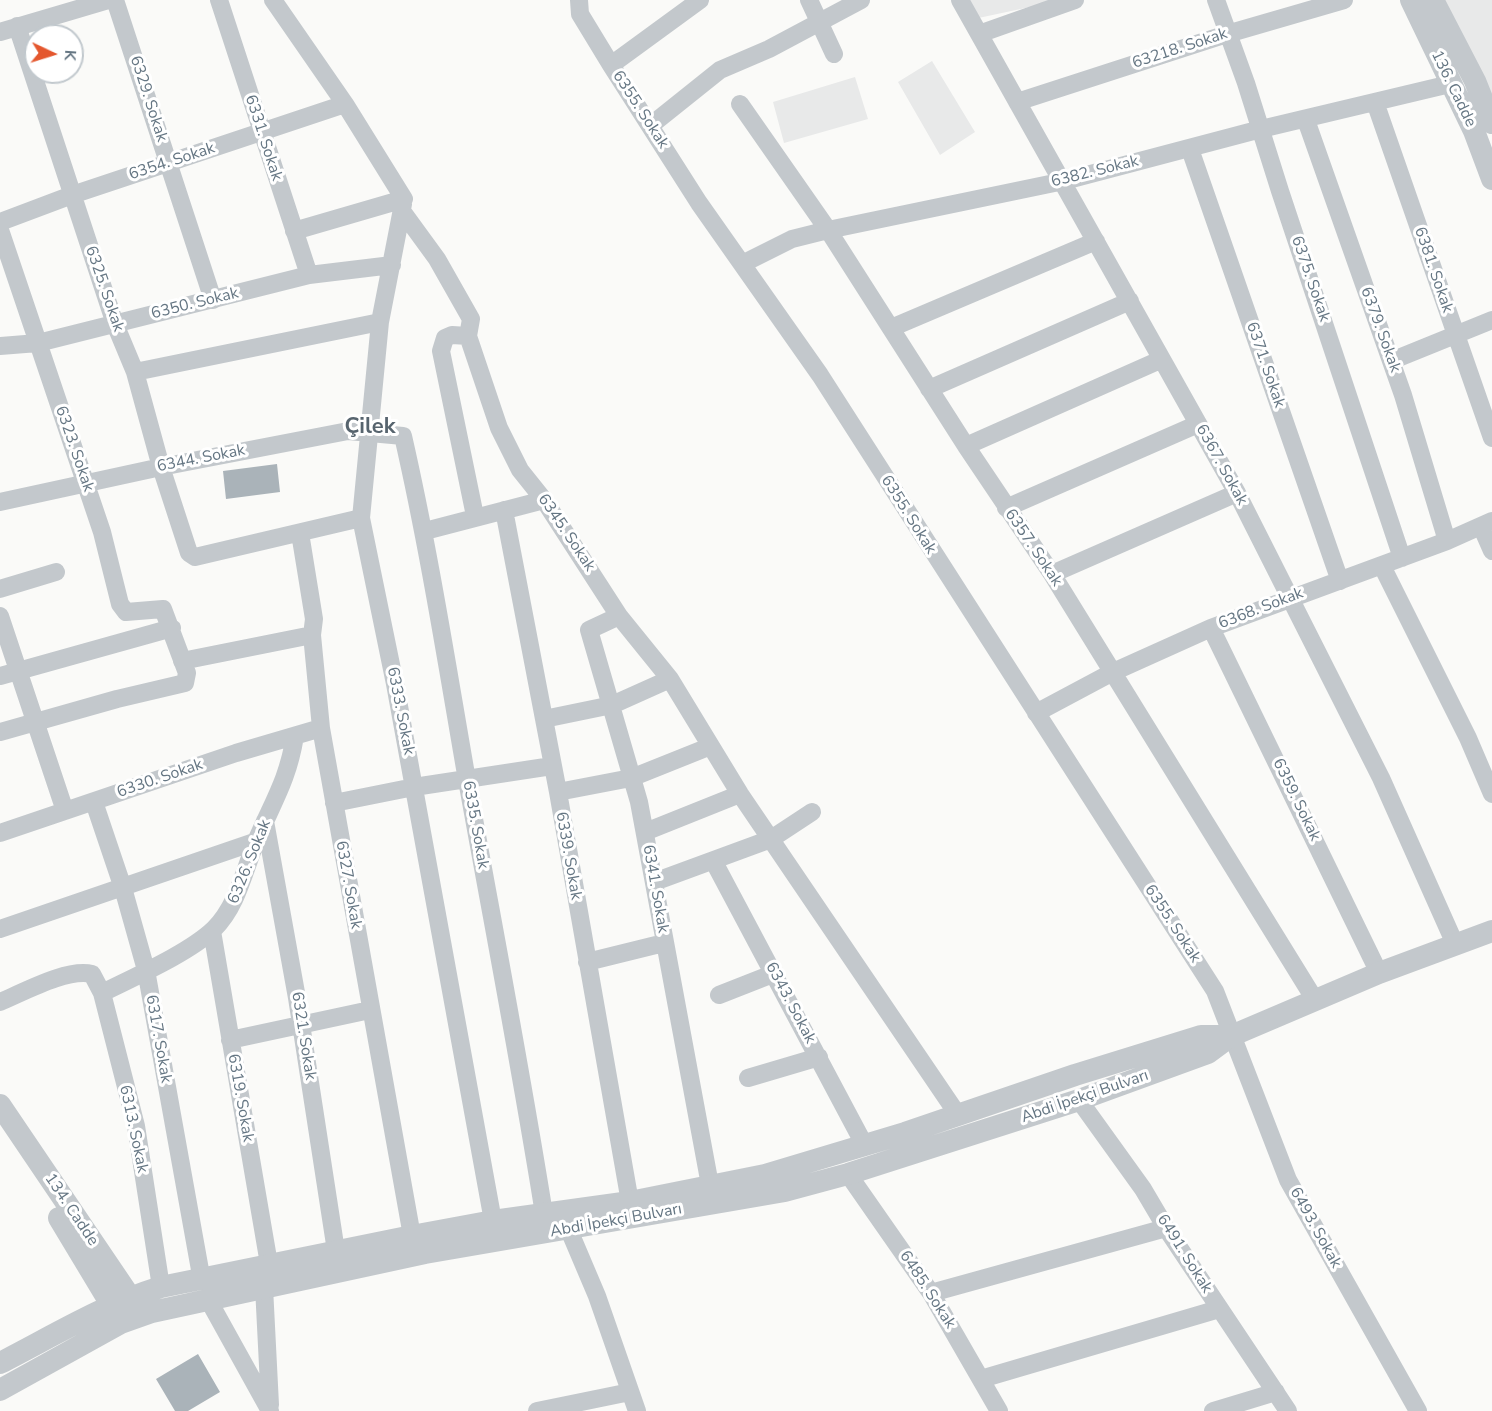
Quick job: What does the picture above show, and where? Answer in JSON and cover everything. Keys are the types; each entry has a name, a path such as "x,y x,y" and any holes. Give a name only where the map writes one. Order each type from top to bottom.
{"street":[{"path":"9,29 108,0"},
{"name":"6329. Sokak","path":"115,0 170,162 213,300"},
{"name":"6331. Sokak","path":"219,0 309,275"},
{"name":"6345. Sokak","path":"273,0 345,104 403,205 462,299 471,319 468,336 499,428 520,470 544,500 619,616 670,679 740,794 958,1115"},
{"name":"6355. Sokak","path":"579,0 580,14 650,126 742,264 820,375 1215,991 1230,1036"},
{"path":"611,65 700,0"},
{"path":"809,0 834,54"},
{"path":"650,126 720,70 769,49 861,0"},
{"name":"6367. Sokak","path":"960,0 1064,181 1160,360 1237,493 1381,778 1455,944"},
{"path":"979,34 1075,0"},
{"name":"6375. Sokak","path":"1216,0 1261,129 1402,558"},
{"name":"63218. Sokak","path":"1017,102 1227,34 1344,0"},
{"name":"136. Cadde","path":"1411,0 1474,131 1492,179"},
{"name":"136. Cadde","path":"1433,0 1475,81 1492,123"},
{"name":"6325. Sokak","path":"9,29 72,195 115,324 135,372 161,467 189,553 195,557 300,533"},
{"name":"6382. Sokak","path":"742,264 792,239 1064,181 1261,129 1450,84"},
{"name":"6381. Sokak","path":"1376,102 1492,438"},
{"name":"6354. Sokak","path":"0,222 72,195 345,104"},
{"name":"6357. Sokak","path":"740,104 828,230 1006,508 1052,574 1111,673 1315,1000"},
{"name":"6379. Sokak","path":"1306,120 1391,361 1447,542"},
{"name":"6371. Sokak","path":"1190,149 1340,581"},
{"path":"294,231 403,205"},
{"name":"6333. Sokak","path":"403,205 380,322 361,518 414,787 493,1221"},
{"name":"6323. Sokak","path":"0,230 115,574 120,604 126,612 163,609 172,628"},
{"path":"891,328 1096,242"},
{"name":"6350. Sokak","path":"0,346 38,343 309,275 392,265"},
{"path":"929,389 1130,301"},
{"path":"1391,361 1492,320"},
{"path":"135,372 380,322"},
{"path":"468,336 452,335 445,338 441,351 475,516"},
{"path":"966,446 1160,360"},
{"path":"1006,508 1198,424"},
{"name":"6344. Sokak","path":"1,499 348,431 404,436"},
{"name":"6335. Sokak","path":"404,436 425,531 467,780 518,1046 544,1214"},
{"path":"1052,574 1237,493"},
{"path":"425,531 475,516 544,500"},
{"name":"6339. Sokak","path":"504,510 558,792 630,1202"},
{"path":"300,533 361,518"},
{"path":"1486,523 1492,551"},
{"name":"6368. Sokak","path":"1036,713 1111,673 1211,628 1289,597 1447,542 1486,523"},
{"name":"6327. Sokak","path":"300,533 314,619 312,635 321,728 412,1236"},
{"path":"1382,566 1468,738 1492,794"},
{"path":"0,589 57,572"},
{"path":"0,616 65,811"},
{"name":"6341. Sokak","path":"619,616 589,630 612,705 645,832 710,1185"},
{"path":"0,676 172,628 187,673 185,683 117,699 0,732"},
{"name":"6359. Sokak","path":"1211,628 1379,973"},
{"path":"182,661 312,635"},
{"path":"544,719 612,705 670,679"},
{"name":"6330. Sokak","path":"0,833 321,728"},
{"name":"6326. Sokak","path":"102,993 212,931 230,912 256,841 290,766 295,736"},
{"path":"558,792 632,778 711,746"},
{"path":"334,803 414,787 552,766"},
{"path":"645,832 740,794"},
{"name":"6317. Sokak","path":"94,802 123,888 146,970 205,1291 270,1411"},
{"path":"654,882 714,862 771,839 812,812"},
{"name":"6321. Sokak","path":"265,821 301,1023 336,1251"},
{"path":"0,929 256,841"},
{"name":"6343. Sokak","path":"714,862 865,1146"},
{"name":"6319. Sokak","path":"212,931 269,1264"},
{"name":"Abdi İpekçi Bulvarı","path":"0,1390 161,1287 205,1291 264,1287 425,1253 785,1191 848,1174 1078,1100 1208,1053 1230,1036 1379,973 1492,931"},
{"path":"587,962 664,943"},
{"name":"6313. Sokak","path":"0,1002 46,982 82,972 92,974 102,993 136,1126 161,1287"},
{"path":"719,995 775,973"},
{"path":"230,1040 370,1010"},
{"name":"Abdi İpekçi Bulvarı","path":"0,1363 126,1310 205,1291 269,1264 493,1221 630,1202 765,1175 865,1146 1201,1036 1230,1036"},
{"name":"6493. Sokak","path":"1230,1036 1288,1180 1418,1411"},
{"path":"748,1078 819,1057"},
{"name":"6491. Sokak","path":"1078,1100 1143,1189 1166,1228 1288,1411"},
{"name":"134. Cadde","path":"0,1105 126,1310"},
{"name":"134. Cadde","path":"0,1130 126,1310"},
{"name":"6485. Sokak","path":"848,1174 932,1293 999,1411"},
{"path":"932,1293 1166,1228"},
{"path":"569,1230 597,1296 637,1411"},
{"path":"264,1287 270,1411"},
{"path":"981,1379 1219,1309"},
{"path":"537,1411 630,1392"},
{"path":"1213,1411 1276,1392"}],"shaded area":[{"path":"960,0 1063,0 969,20"},
{"path":"1429,0 1492,0 1492,108"},
{"path":"932,61 975,132 940,155 898,82"},
{"path":"855,77 868,119 784,143 773,102"}],"building":[{"path":"277,464 280,492 226,499 223,471"},
{"path":"198,1354 220,1392 188,1411 175,1411 156,1379"}],"district":[{"name":"Çilek","path":"370,428"}]}
